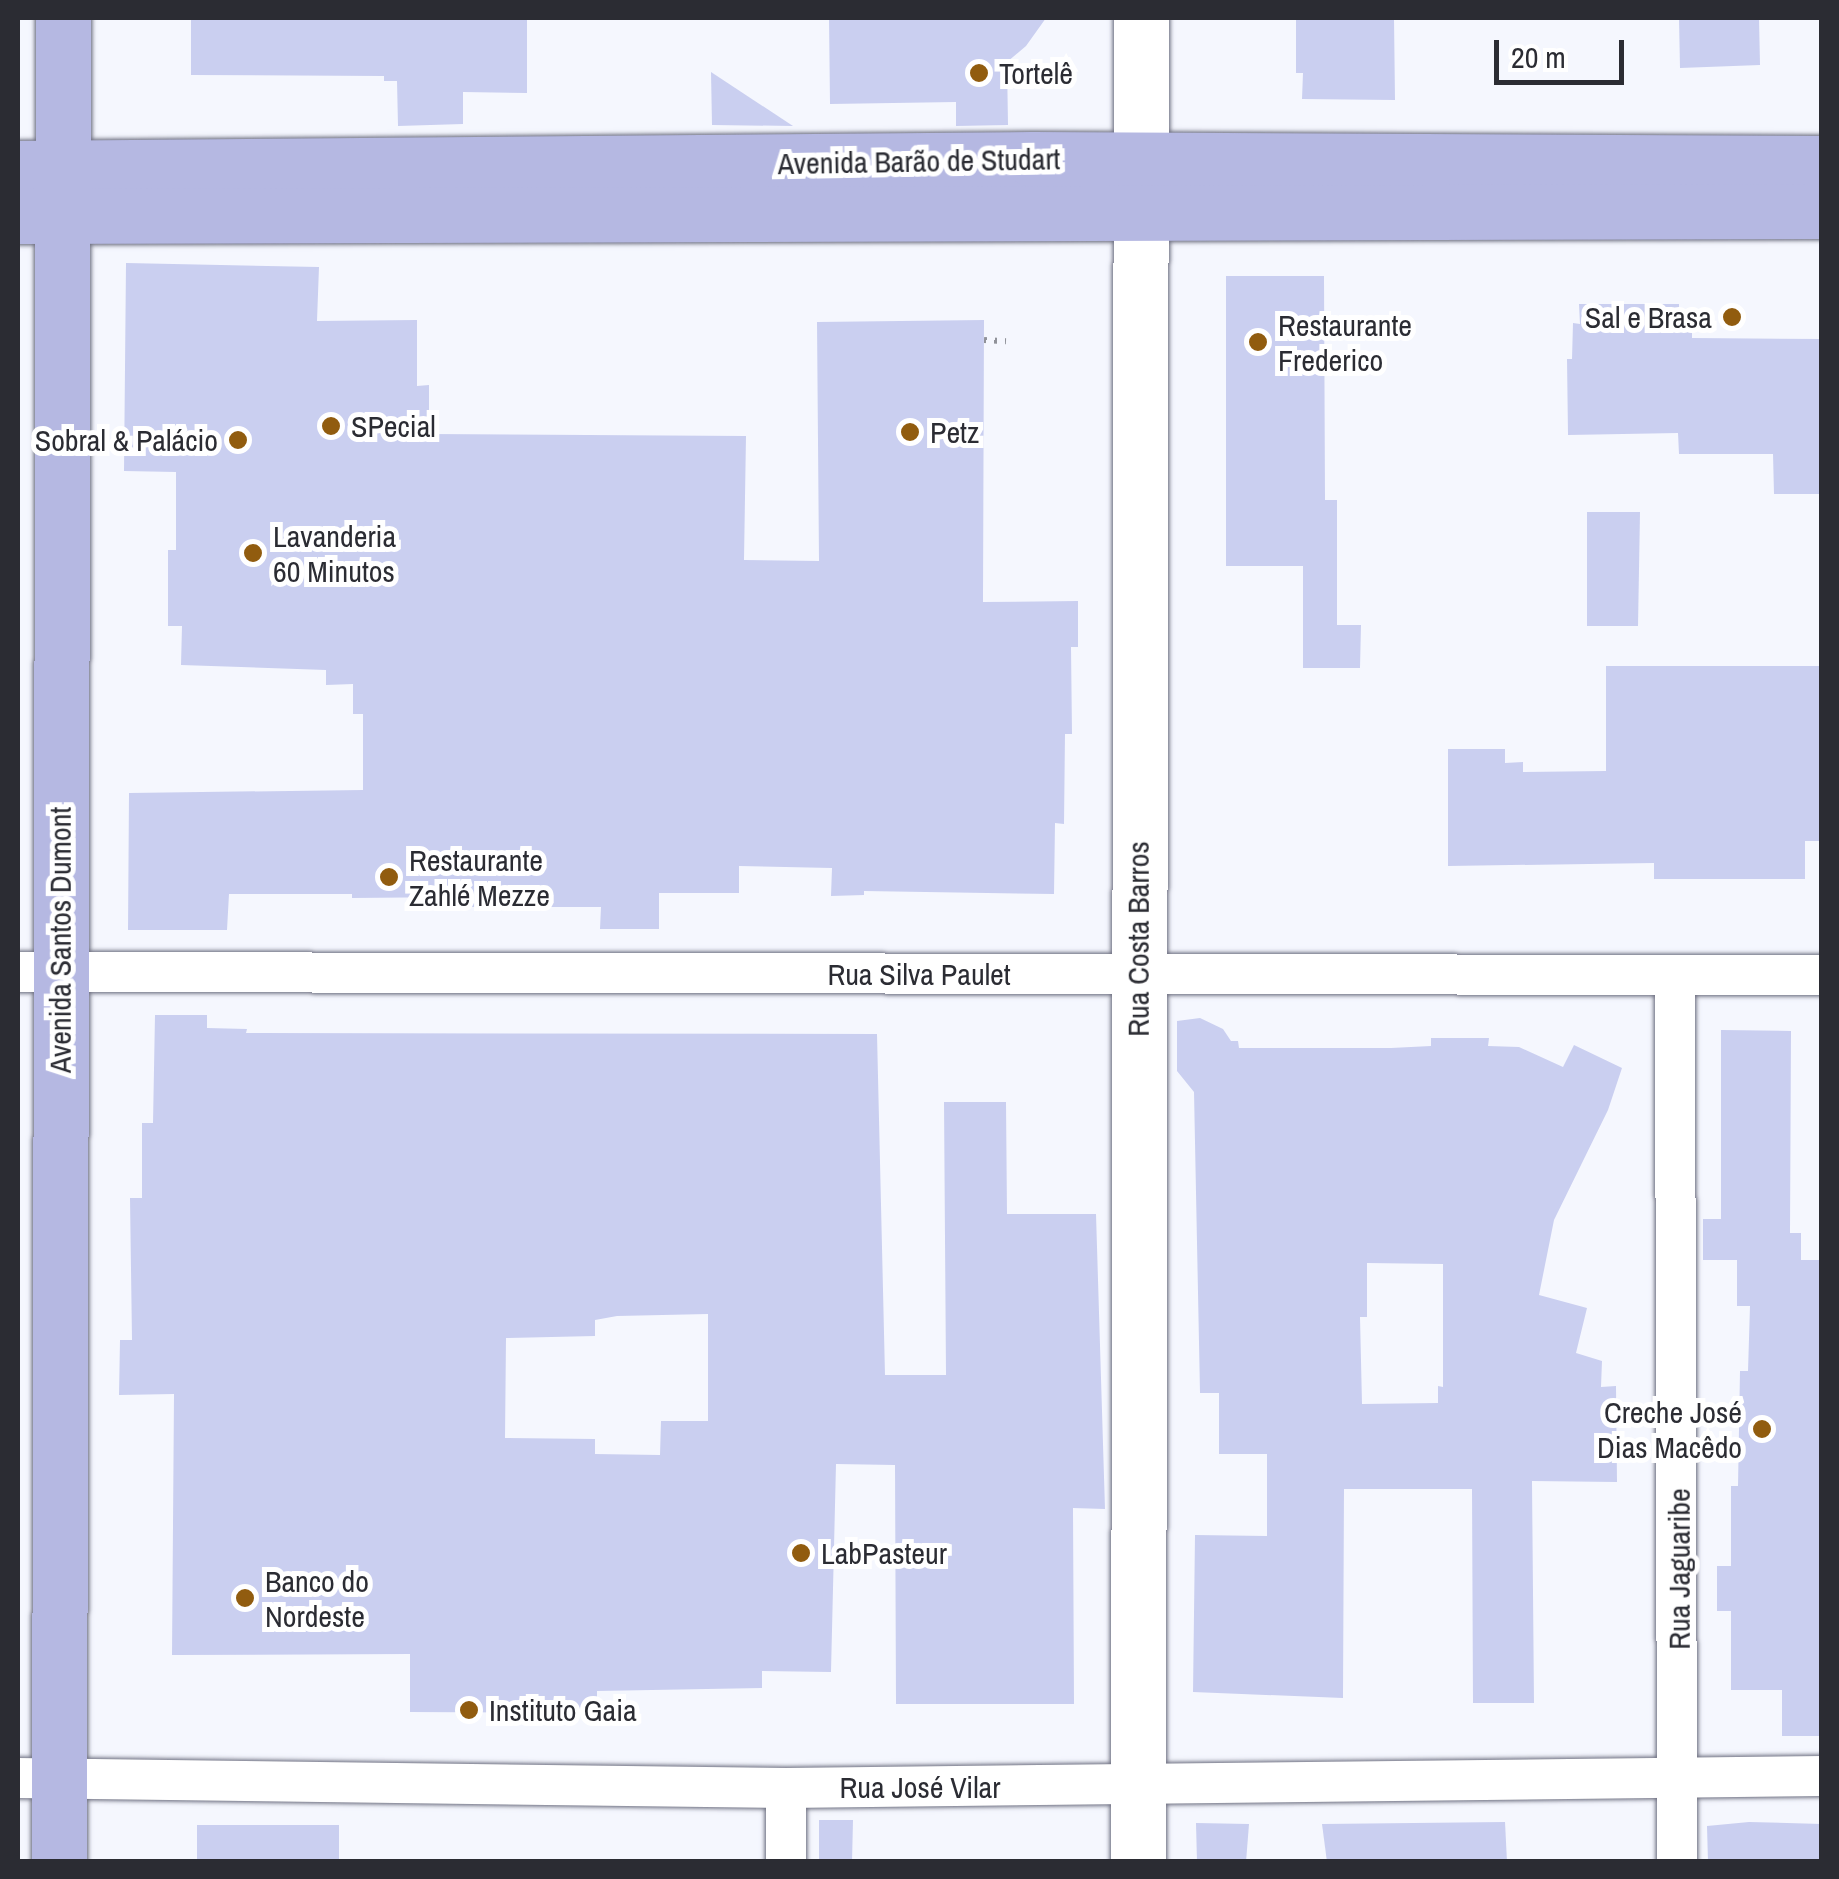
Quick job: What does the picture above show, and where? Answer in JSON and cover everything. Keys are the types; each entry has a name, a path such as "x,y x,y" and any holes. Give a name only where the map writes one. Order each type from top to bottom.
{"main road":[{"name":"Avenida Santos Dumont","path":"59,1862 38,1778 40,192 63,18"},
{"name":"Avenida Barão de Studart","path":"40,192 1141,160 1822,164"},
{"name":"Avenida Barão de Studart","path":"40,192 1140,214 1822,211"}],"street":[{"name":"Rua Costa Barros","path":"1138,1862 1141,18"},
{"name":"Rua Silva Paulet","path":"39,972 1822,975"},
{"name":"Rua Jaguaribe","path":"1675,976 1680,1775 1676,1862"},
{"name":"Rua José Vilar","path":"38,1778 786,1788 1822,1776"},
{"path":"786,1788 786,1862"}],"path":[{"path":"984,340 1006,341"}],"building":[{"path":"191,18 527,18 527,93 463,92 463,124 398,126 397,81 384,81 384,76 191,75"},
{"path":"829,18 1046,18 1026,46 1007,62 1008,125 956,126 956,102 830,104"},
{"path":"1296,18 1394,18 1395,100 1302,99 1303,73 1296,73"},
{"path":"1679,18 1759,18 1760,65 1680,68"},
{"path":"711,72 793,126 712,125"},
{"path":"126,263 319,267 317,321 417,320 417,386 429,385 429,434 746,436 744,560 819,561 817,322 984,320 983,602 1078,601 1078,647 1071,647 1072,734 1065,734 1064,824 1055,823 1054,894 864,891 864,895 831,896 832,868 739,866 739,893 659,893 659,929 600,929 601,907 460,907 460,897 229,894 227,930 128,930 129,793 363,790 363,714 353,714 353,684 326,685 326,670 181,665 182,626 168,626 168,550 176,550 176,472 124,471"},
{"path":"1226,276 1324,276 1325,500 1337,500 1337,625 1361,625 1360,668 1303,668 1303,566 1226,566"},
{"path":"1579,304 1679,304 1679,325 1692,325 1692,338 1822,339 1822,494 1774,494 1773,454 1679,454 1678,433 1568,435 1567,359 1572,359 1573,323 1580,324"},
{"path":"1587,512 1640,512 1638,626 1587,626"},
{"path":"1606,666 1822,666 1822,841 1805,841 1805,879 1654,879 1654,863 1448,866 1448,749 1505,749 1505,763 1523,762 1523,772 1606,771"},
{"path":"155,1015 207,1015 207,1028 247,1029 246,1033 877,1034 885,1375 946,1375 944,1102 1006,1102 1007,1214 1096,1214 1105,1509 1073,1508 1074,1704 896,1704 895,1465 836,1464 831,1672 762,1671 762,1688 597,1691 597,1713 410,1712 410,1654 172,1655 174,1394 119,1395 120,1340 132,1340 130,1198 142,1198 142,1123 153,1123","holes":["708,1314 708,1421 661,1421 660,1455 595,1454 595,1439 505,1438 506,1338 595,1336 595,1320 617,1316"]},
{"path":"1200,1018 1223,1029 1231,1041 1238,1041 1239,1048 1391,1048 1431,1046 1431,1038 1489,1038 1488,1046 1519,1047 1563,1067 1574,1045 1622,1068 1608,1110 1554,1220 1539,1295 1587,1308 1576,1353 1602,1361 1601,1387 1616,1386 1617,1482 1532,1481 1534,1703 1473,1703 1472,1489 1344,1489 1343,1698 1193,1692 1195,1535 1267,1536 1267,1454 1219,1454 1219,1393 1200,1393 1194,1092 1177,1071 1177,1021","holes":["1367,1263 1443,1264 1443,1387 1438,1386 1438,1403 1362,1404 1360,1317 1367,1317"]},
{"path":"1721,1030 1791,1031 1790,1233 1801,1233 1801,1260 1822,1260 1822,1736 1782,1736 1782,1690 1731,1690 1731,1611 1717,1611 1717,1566 1731,1566 1731,1486 1738,1486 1740,1371 1748,1371 1750,1306 1737,1306 1737,1260 1703,1260 1703,1219 1721,1219"},
{"path":"819,1820 853,1820 852,1862 819,1862"},
{"path":"1505,1822 1507,1862 1327,1862 1322,1824"},
{"path":"1749,1822 1822,1824 1822,1862 1708,1862 1707,1826"},
{"path":"1196,1823 1249,1824 1246,1862 1197,1862"},
{"path":"197,1825 339,1825 339,1862 197,1862"}],"place":[{"name":"Tortelê","path":"979,73"},
{"name":"Sal e Brasa","path":"1732,317"},
{"name":"Restaurante Frederico","path":"1258,342"},
{"name":"SPecial","path":"331,426"},
{"name":"Petz","path":"910,432"},
{"name":"Sobral & Palácio","path":"238,440"},
{"name":"Lavanderia 60 Minutos","path":"253,553"},
{"name":"Restaurante Zahlé Mezze","path":"389,877"},
{"name":"Creche José Dias Macêdo","path":"1762,1429"},
{"name":"LabPasteur","path":"801,1553"},
{"name":"Banco do Nordeste","path":"245,1598"},
{"name":"Instituto Gaia","path":"469,1710"}]}
